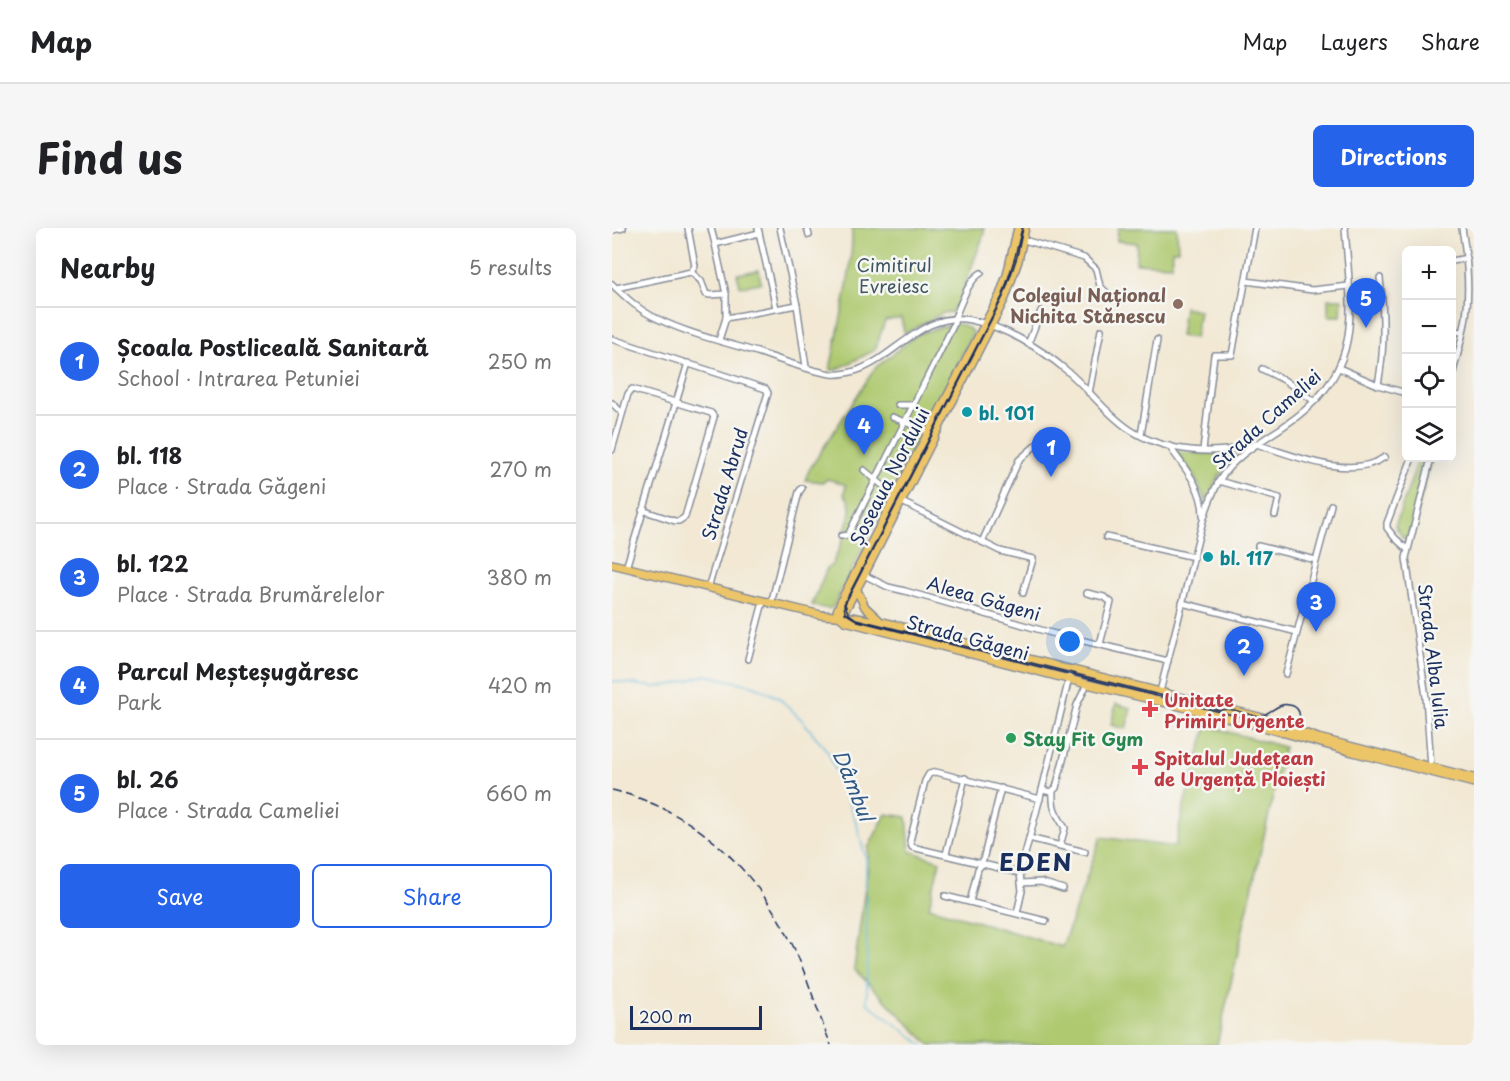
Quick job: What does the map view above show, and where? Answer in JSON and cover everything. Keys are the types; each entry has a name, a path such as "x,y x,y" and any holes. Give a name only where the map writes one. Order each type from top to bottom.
{"main road":[{"name":"Șoseaua Nordului","path":"1018,228 1020,239"},
{"name":"Șoseaua Nordului","path":"896,498 906,500 916,480 915,475 989,325 1025,228"},
{"name":"Șoseaua Nordului","path":"839,616 838,608 989,325"},
{"name":"Șoseaua Nordului","path":"839,616 864,574 896,498"},
{"name":"Strada Găgeni","path":"612,564 821,615 887,623 1071,670 1246,722 1474,778"},
{"path":"856,588 869,612 887,623"},
{"path":"851,599 850,606 860,618"},
{"name":"Strada Găgeni","path":"839,616 845,621 1068,679 1159,696"},
{"name":"Strada Găgeni","path":"1302,736 1474,783"}],"street":[{"path":"612,231 623,228"},
{"path":"614,286 691,272 695,266 688,228"},
{"path":"711,228 726,294 726,318 719,340"},
{"path":"780,228 797,305 806,367"},
{"path":"1203,450 1214,355 1232,355 1255,228"},
{"name":"Strada Cameliei","path":"1159,696 1203,520 1219,481 1233,464 1256,444 1293,420 1326,390 1339,368 1350,333 1345,228"},
{"path":"1456,360 1463,332 1468,294 1467,258 1462,228"},
{"path":"715,244 759,230 776,308"},
{"path":"1020,239 1084,258 1096,269 1100,286 1107,293"},
{"path":"1456,260 1467,258"},
{"path":"691,272 705,286 706,294 726,294"},
{"path":"841,536 848,535 954,324 970,284 975,276 981,273"},
{"path":"1378,385 1384,334 1380,278"},
{"path":"1246,281 1312,290 1349,286"},
{"path":"614,286 633,303 658,319 719,340 834,374 858,370 912,334 938,322 968,319 989,325 1028,344 1066,370 1128,428 1169,446 1203,450 1241,448 1256,444 1342,468 1371,465 1385,457"},
{"path":"726,318 797,305"},
{"path":"1028,344 1041,311"},
{"path":"1089,393 1101,330"},
{"path":"1456,331 1463,332"},
{"path":"612,339 688,363 626,568"},
{"path":"1141,435 1158,340"},
{"name":"Strada Abrud","path":"688,363 766,389 768,396 708,588"},
{"path":"1339,368 1378,385 1402,392"},
{"path":"1262,369 1284,380 1314,401"},
{"path":"612,450 628,394 632,389 711,412 715,419 687,513 683,519 675,521 642,510"},
{"path":"612,403 622,413"},
{"path":"898,405 912,405"},
{"path":"892,417 925,430"},
{"path":"982,542 1018,460 1036,445"},
{"path":"1169,446 1199,492 1203,505 1203,520"},
{"path":"1407,549 1387,528 1411,462"},
{"name":"Strada Alba Iulia","path":"1430,462 1406,558 1426,697 1431,767"},
{"path":"864,470 896,498 982,542 1000,550 1033,559 1023,593"},
{"path":"1219,481 1279,498 1275,515"},
{"path":"748,659 802,488"},
{"path":"1286,674 1331,505"},
{"path":"1107,537 1194,557"},
{"path":"1258,546 1316,560"},
{"name":"Aleea Găgeni","path":"864,574 893,589 1055,634 1168,661"},
{"path":"1087,593 1104,597 1111,602 1100,644"},
{"path":"1182,603 1297,632"},
{"path":"1017,913 1022,891 1020,873 1071,670"},
{"path":"1060,846 1065,828 1056,817 1053,808 1053,791 1077,705 1088,684"},
{"path":"1055,738 1067,741"},
{"path":"1020,873 912,846 910,841 925,781 932,772 965,778 1040,798"},
{"path":"946,854 965,778"},
{"path":"970,902 1002,788"},
{"path":"1042,790 1053,791"},
{"path":"1029,838 1085,852"},
{"path":"1021,883 1041,882 1063,889"},
{"path":"945,896 1046,921"}],"green space":[{"name":"Cimitirul Evreiesc","path":"852,228 984,228 984,234 953,312 943,313 906,333 901,318 885,321 875,350 836,370 830,370 848,281"},
{"path":"1118,228 1177,228 1178,250 1173,250 1172,265 1136,263 1137,243 1117,241"},
{"path":"759,270 761,283 740,287 737,274"},
{"path":"1328,299 1342,299 1341,316 1328,316"},
{"path":"1184,307 1199,310 1195,338 1180,336"},
{"path":"952,324 964,326 973,333 833,607 828,609 812,605 827,568 832,565 845,535 850,508 848,499 844,495 846,485 828,479 823,482 805,480 809,470 875,368 918,334"},
{"path":"1176,452 1236,455 1217,479 1206,502 1196,480"},
{"path":"1418,462 1432,462 1408,541 1403,538 1395,526"},
{"path":"1116,704 1131,708 1126,729 1111,725"},
{"path":"1207,726 1284,747 1217,1045 930,1045 854,969 868,866 868,848 886,814 907,817 910,851 940,861 929,907 1062,947 1101,837 1175,847 1185,801"}],"waterway":[{"name":"Dâmbul","path":"612,681 655,687 676,684 706,675 755,686 779,698 803,721 828,752 856,822 866,859 867,1003 923,1045"}],"tram line":[{"path":"1022,228 1003,295 844,604 845,613 858,621 1284,728 1295,725 1299,717 1298,709 1289,705 1281,705 1258,716 1220,710 856,619 848,613 845,604 1004,295 1017,257 1023,228"}],"railway":[{"path":"612,790 672,813 698,829 744,871 763,895 795,950 831,1045"}],"place":[{"name":"Colegiul Național Nichita Stănescu","path":"1178,304"},
{"name":"bl. 26","path":"1366,328"},
{"name":"bl. 101","path":"967,412"},
{"name":"Parcul Meșteșugăresc","path":"864,455"},
{"name":"Școala Postliceală Sanitară","path":"1051,477"},
{"name":"bl. 117","path":"1208,557"},
{"name":"bl. 122","path":"1316,632"},
{"name":"bl. 118","path":"1244,676"},
{"name":"Unitate Primiri Urgente","path":"1150,709"},
{"name":"Stay Fit Gym","path":"1011,738"},
{"name":"Spitalul Județean de Urgență Ploiești","path":"1140,767"}],"district":[{"name":"EDEN","path":"1036,861"}]}
